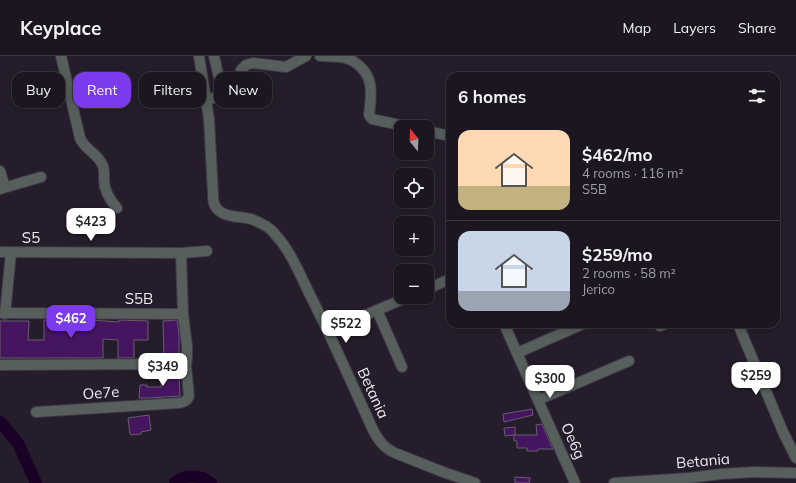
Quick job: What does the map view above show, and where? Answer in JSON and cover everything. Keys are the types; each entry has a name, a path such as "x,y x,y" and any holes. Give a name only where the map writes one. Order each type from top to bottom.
{"street":[{"path":"61,56 80,138 84,146 99,159 104,171 105,188 109,198 117,208"},
{"path":"199,56 207,100 214,98"},
{"path":"214,56 218,72"},
{"path":"241,72 246,65 253,63 286,67 306,56"},
{"path":"320,56 344,58 362,68 367,74 371,85 369,115 372,119 394,124"},
{"name":"Betania","path":"207,100 215,205 220,211 235,217 250,219 264,225 274,232 283,243 328,331 373,430 382,445 394,453 475,483"},
{"path":"434,132 445,134"},
{"path":"0,171 3,188 41,177"},
{"name":"S5","path":"0,252 207,252"},
{"path":"2,313 10,253"},
{"name":"Oe7e","path":"36,412 184,402 189,396 186,366 187,346 183,314 181,253"},
{"path":"434,286 446,281"},
{"path":"328,331 394,303"},
{"path":"377,310 402,366"},
{"name":"S5B","path":"2,313 183,314"},
{"name":"Oe6g","path":"506,328 575,483"},
{"path":"517,353 574,328"},
{"path":"740,328 783,432 796,458"},
{"path":"538,400 629,361"},
{"path":"0,365 166,364 186,366"},
{"name":"Betania","path":"614,483 754,472 796,472"}],"building":[{"path":"44,320 91,320 119,322 119,320 148,321 148,340 134,340 134,358 118,358 118,340 103,339 103,358 0,358 0,321 29,321 28,340 44,340"},
{"path":"177,320 179,334 179,357 164,357 163,321"},
{"path":"161,371 179,372 180,396 139,398 140,385 147,385 147,387 161,387"},
{"path":"532,409 533,415 504,422 503,414"},
{"path":"149,415 151,430 141,432 141,434 131,435 128,418"},
{"path":"542,424 553,449 527,451 527,448 517,448 517,441 514,441 514,435 537,435 536,425"},
{"path":"515,427 515,435 505,436 504,428"},
{"path":"515,477 530,478 529,483 515,483"}],"waterway":[{"path":"0,422 18,443 36,483"},
{"path":"175,483 181,479 192,476 203,478 211,483"}]}
